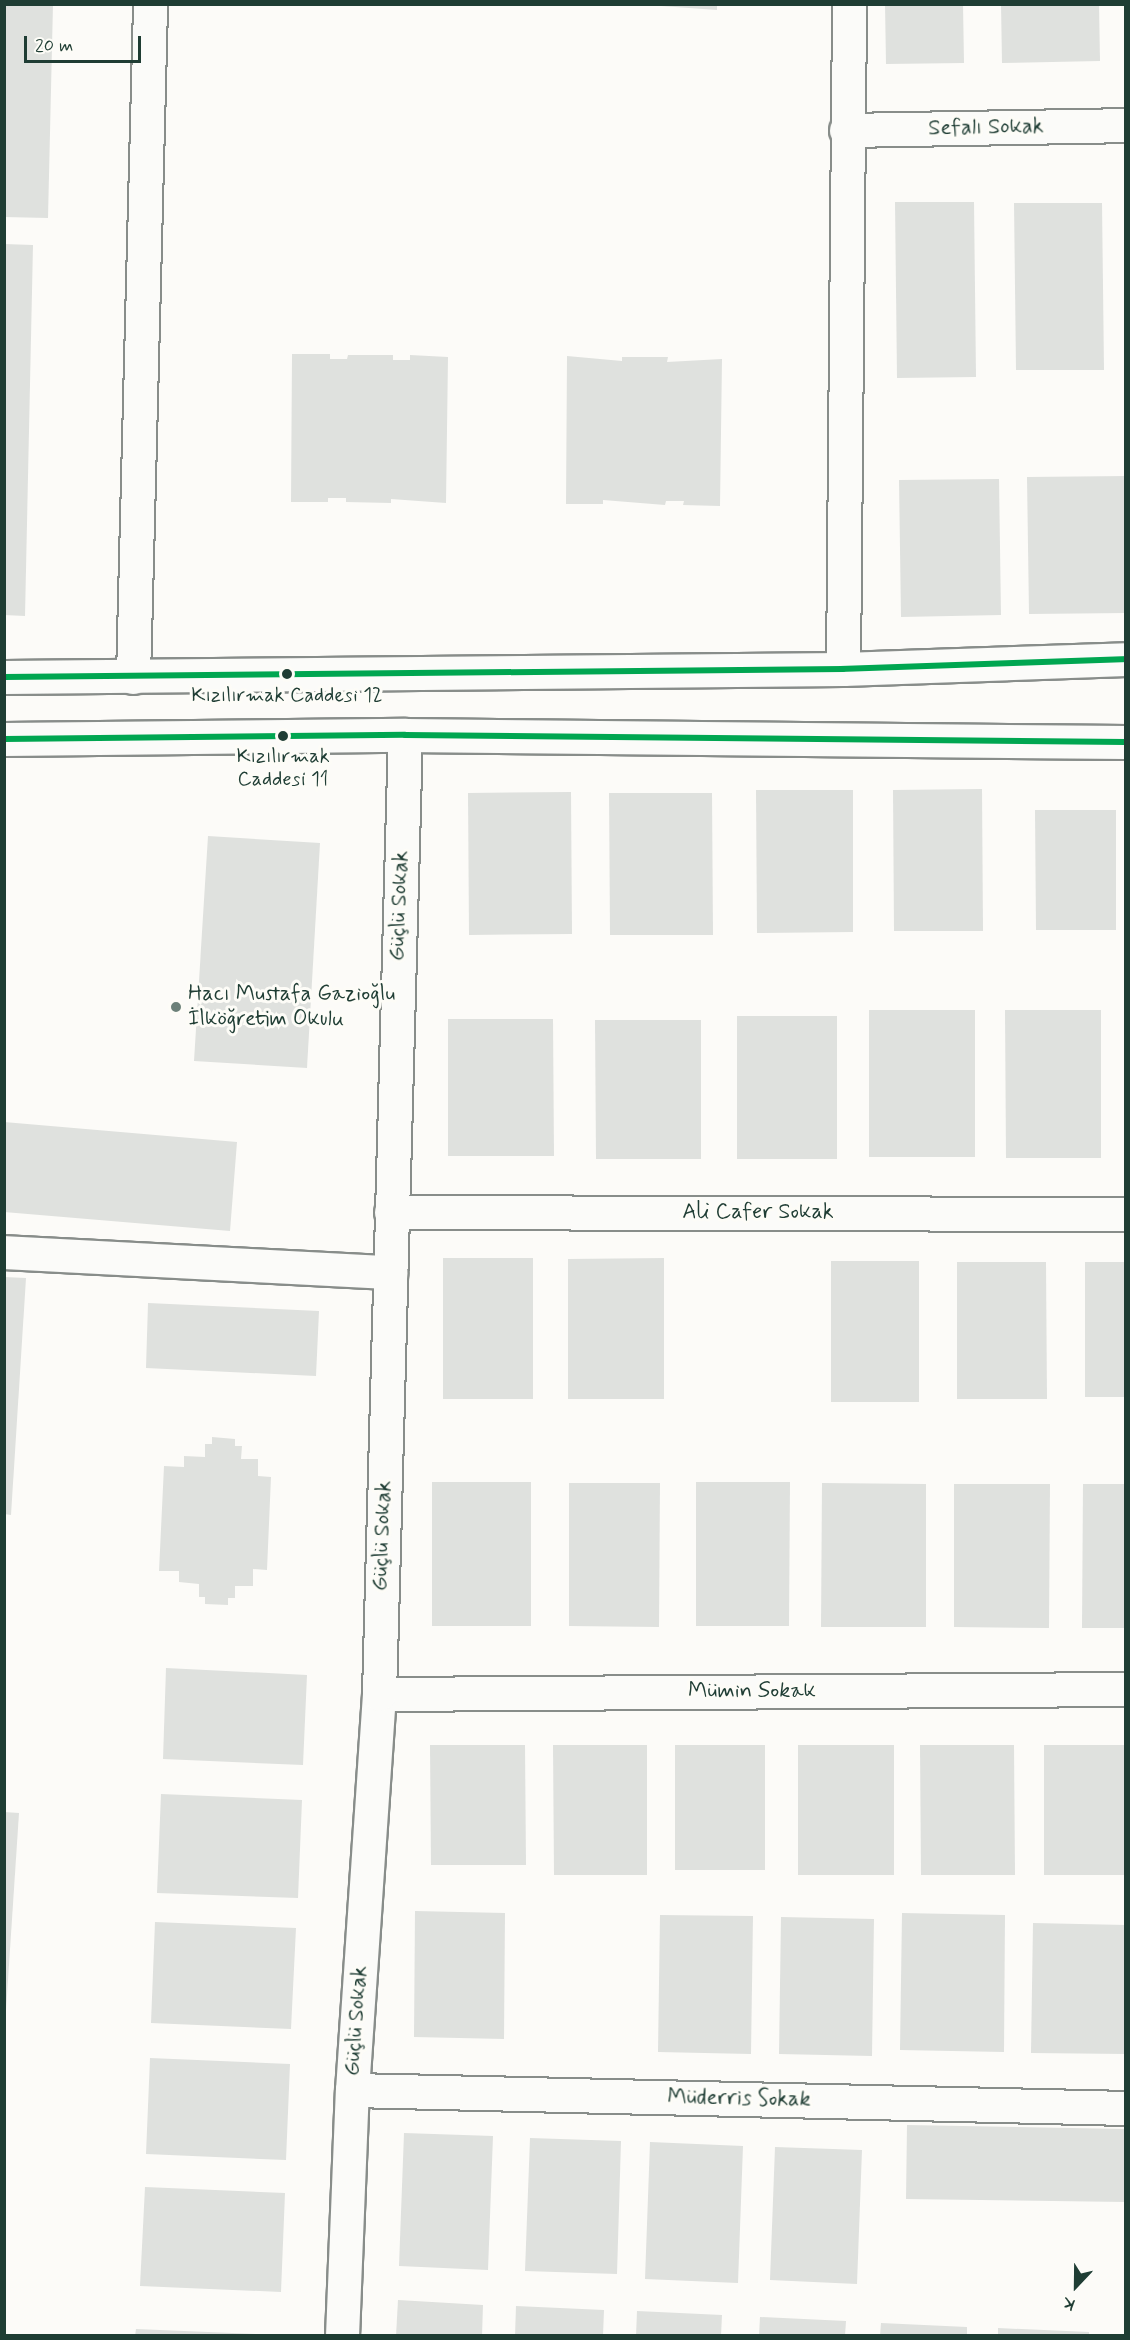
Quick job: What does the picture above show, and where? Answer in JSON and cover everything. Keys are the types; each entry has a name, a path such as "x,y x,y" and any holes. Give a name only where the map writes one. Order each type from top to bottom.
{"street":[{"path":"133,677 150,4"},
{"path":"843,669 846,130 849,4"},
{"name":"Sefalı Sokak","path":"846,130 1125,125"},
{"path":"4,677 843,669 1125,659"},
{"path":"4,739 405,735 1125,742"},
{"name":"Güçlü Sokak","path":"342,2336 352,2090 379,1694 405,735"},
{"name":"Ali Cafer Sokak","path":"391,1212 1125,1214"},
{"path":"4,1252 390,1272"},
{"name":"Mümin Sokak","path":"379,1694 1125,1689"},
{"name":"Müderris Sokak","path":"352,2090 1125,2108"}],"building":[{"path":"4,4 53,4 48,218 4,217"},
{"path":"633,4 717,4 717,10"},
{"path":"885,4 963,4 964,63 886,64"},
{"path":"1001,4 1099,4 1100,61 1002,63"},
{"path":"895,202 974,202 976,377 897,378"},
{"path":"1014,203 1102,203 1104,370 1016,370"},
{"path":"4,244 33,245 25,616 4,615"},
{"path":"292,354 330,354 330,359 347,359 348,355 393,355 393,360 410,360 410,355 448,357 446,503 391,499 391,503 346,502 346,498 328,498 328,502 291,502"},
{"path":"567,356 622,361 622,357 668,357 667,362 722,359 720,506 683,505 684,501 666,501 665,505 603,500 603,504 566,504"},
{"path":"1126,476 1126,613 1029,614 1027,477"},
{"path":"999,479 1001,615 901,617 899,480"},
{"path":"982,789 983,931 894,931 893,790"},
{"path":"756,790 853,790 853,932 757,933"},
{"path":"571,792 572,934 469,935 468,793"},
{"path":"609,793 712,793 713,935 610,935"},
{"path":"1035,810 1116,810 1116,930 1036,930"},
{"path":"208,836 320,843 307,1068 194,1061"},
{"path":"869,1010 975,1010 975,1157 869,1157"},
{"path":"1005,1010 1101,1010 1101,1158 1006,1158"},
{"path":"737,1016 837,1016 837,1159 737,1159"},
{"path":"448,1019 553,1019 554,1156 448,1156"},
{"path":"595,1020 701,1020 701,1159 596,1159"},
{"path":"4,1122 237,1142 230,1231 4,1212"},
{"path":"443,1258 533,1258 533,1399 443,1399"},
{"path":"664,1258 664,1399 568,1399 568,1259"},
{"path":"831,1261 919,1261 919,1402 831,1402"},
{"path":"957,1262 1046,1262 1047,1399 957,1399"},
{"path":"1085,1262 1126,1262 1126,1397 1085,1397"},
{"path":"4,1277 26,1278 11,1515 4,1514"},
{"path":"148,1303 319,1311 316,1376 146,1368"},
{"path":"212,1437 235,1439 235,1446 242,1446 241,1459 258,1459 258,1476 271,1477 267,1570 253,1569 253,1586 235,1586 235,1598 228,1598 228,1605 205,1604 205,1597 199,1597 199,1584 179,1582 179,1571 159,1571 164,1466 184,1467 184,1456 205,1457 205,1444 212,1444"},
{"path":"432,1482 531,1482 531,1626 432,1626"},
{"path":"696,1482 790,1482 789,1626 696,1626"},
{"path":"569,1483 660,1483 659,1627 569,1626"},
{"path":"822,1483 926,1484 926,1627 821,1627"},
{"path":"954,1484 1050,1484 1049,1628 954,1627"},
{"path":"1083,1484 1126,1484 1126,1628 1082,1628"},
{"path":"166,1668 307,1675 303,1765 163,1759"},
{"path":"430,1745 525,1745 526,1865 431,1865"},
{"path":"553,1745 647,1745 647,1875 554,1875"},
{"path":"675,1745 765,1745 765,1870 675,1870"},
{"path":"798,1745 894,1745 894,1875 798,1875"},
{"path":"920,1745 1014,1745 1015,1875 921,1875"},
{"path":"1044,1745 1126,1745 1126,1875 1044,1875"},
{"path":"161,1794 302,1800 298,1898 157,1893"},
{"path":"4,1812 19,1813 6,2010 4,2010"},
{"path":"415,1911 505,1913 504,2039 414,2037"},
{"path":"902,1913 1005,1915 1004,2052 900,2050"},
{"path":"660,1915 753,1916 751,2054 658,2052"},
{"path":"781,1917 874,1919 872,2056 779,2054"},
{"path":"155,1922 296,1928 291,2029 151,2023"},
{"path":"1033,1923 1126,1925 1126,2054 1031,2053"},
{"path":"150,2058 290,2064 286,2160 146,2154"},
{"path":"907,2125 1126,2129 1126,2202 906,2199"},
{"path":"404,2133 493,2136 488,2270 399,2266"},
{"path":"530,2138 621,2141 617,2274 525,2271"},
{"path":"650,2142 743,2146 738,2283 645,2279"},
{"path":"775,2147 862,2150 857,2284 770,2280"},
{"path":"145,2187 285,2193 281,2292 140,2286"},
{"path":"398,2300 483,2305 482,2336 396,2336"},
{"path":"516,2306 604,2310 603,2336 515,2336"},
{"path":"637,2311 722,2315 721,2336 636,2336"},
{"path":"760,2317 846,2321 845,2336 759,2336"},
{"path":"881,2323 967,2327 967,2336 880,2336"},
{"path":"998,2328 1089,2332 1089,2336 998,2336"},
{"path":"136,2329 257,2334 257,2336 135,2336"}],"transit line":[{"name":"20","path":"4,677 843,669 1126,659"},
{"name":"20","path":"4,739 405,735 1126,742"}],"place":[{"name":"Kızılırmak Caddesi 12","path":"287,674"},
{"name":"Kızılırmak Caddesi 11","path":"283,736"},
{"name":"Hacı Mustafa Gazioğlu İlköğretim Okulu","path":"176,1007"}]}
